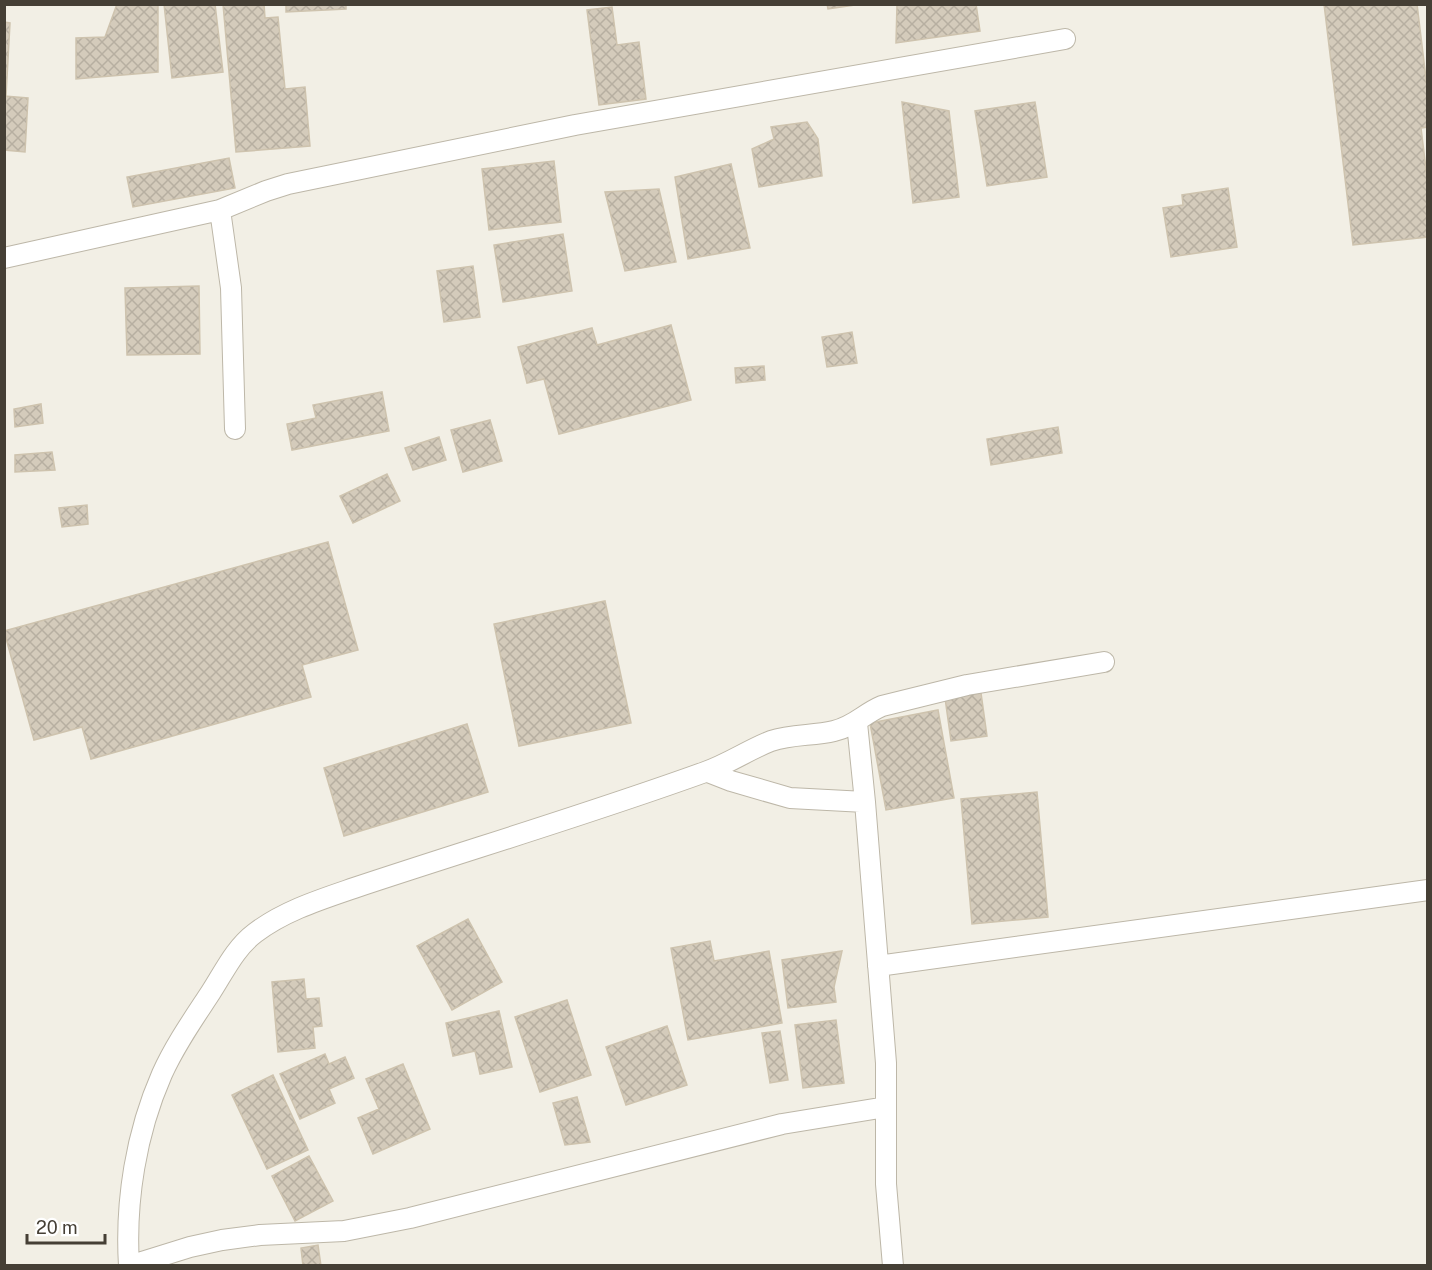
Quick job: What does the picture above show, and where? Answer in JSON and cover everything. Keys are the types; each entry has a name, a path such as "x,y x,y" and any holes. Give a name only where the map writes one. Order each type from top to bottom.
{"street":[{"path":"4,258 220,210 288,184 575,125 1065,39"},
{"path":"220,210 231,288 235,429"},
{"path":"886,1107 782,1124 410,1218 344,1231 260,1235 222,1240 129,1266 128,1209 140,1138 149,1104 163,1071 237,952 252,935 273,920 302,906 708,772 773,741 795,735 833,731 857,723 870,711 882,706 967,685 1104,662"},
{"path":"857,723 886,1063 886,1184 893,1266"},
{"path":"708,772 730,782 790,798 865,802"},
{"path":"878,966 1428,890"}],"building":[{"path":"117,4 158,4 158,72 76,79 76,38 105,37"},
{"path":"164,4 215,4 223,72 172,78"},
{"path":"223,4 264,4 265,18 278,17 285,89 305,87 310,146 236,152"},
{"path":"286,4 346,4 346,9 286,12"},
{"path":"827,4 862,4 828,9"},
{"path":"897,4 976,4 980,31 896,43"},
{"path":"1324,4 1417,4 1428,95 1428,127 1421,128 1428,185 1428,237 1353,245"},
{"path":"612,7 617,45 639,42 646,99 599,105 587,10"},
{"path":"4,22 10,23 6,96 4,96"},
{"path":"4,96 28,98 25,152 4,150"},
{"path":"902,102 949,111 959,197 913,203"},
{"path":"1035,102 1047,177 987,186 975,111"},
{"path":"807,122 818,139 822,176 759,187 752,149 774,139 771,127"},
{"path":"229,158 235,188 133,207 127,177"},
{"path":"554,161 561,222 489,230 482,169"},
{"path":"731,164 750,248 688,259 675,177"},
{"path":"1228,188 1237,247 1171,257 1163,208 1183,205 1182,195"},
{"path":"659,189 676,262 625,271 605,192"},
{"path":"563,234 572,291 503,302 494,245"},
{"path":"473,266 480,317 444,322 437,271"},
{"path":"199,286 200,354 127,355 125,288"},
{"path":"671,325 691,400 559,434 544,379 527,383 518,347 592,328 597,345"},
{"path":"852,332 857,363 827,367 822,337"},
{"path":"764,366 765,380 736,383 735,368"},
{"path":"382,392 389,431 292,450 287,424 316,418 313,405"},
{"path":"41,404 43,423 15,427 14,409"},
{"path":"490,420 502,461 463,472 451,430"},
{"path":"1058,427 1062,453 991,465 987,439"},
{"path":"439,437 446,460 413,470 405,448"},
{"path":"52,452 55,470 15,472 15,455"},
{"path":"387,474 400,501 353,523 340,496"},
{"path":"87,505 88,524 62,527 59,508"},
{"path":"328,542 358,650 302,665 311,697 91,759 82,727 34,740 4,631"},
{"path":"605,601 631,723 519,746 494,624"},
{"path":"981,693 987,736 951,741 945,698"},
{"path":"938,710 954,798 886,810 870,723"},
{"path":"467,724 488,792 344,836 324,768"},
{"path":"1037,792 1048,917 972,924 961,799"},
{"path":"468,919 502,982 452,1010 417,946"},
{"path":"710,941 714,961 769,951 782,1023 688,1040 671,948"},
{"path":"842,951 834,987 836,1002 788,1008 782,960"},
{"path":"304,979 306,999 319,998 322,1026 313,1027 315,1048 278,1052 272,982"},
{"path":"567,1000 591,1075 540,1092 515,1017"},
{"path":"499,1011 512,1067 480,1074 475,1051 453,1056 446,1023"},
{"path":"836,1020 844,1083 803,1088 795,1025"},
{"path":"667,1026 687,1085 626,1105 606,1047"},
{"path":"780,1031 788,1080 770,1083 762,1033"},
{"path":"325,1054 329,1064 345,1057 354,1078 329,1089 335,1103 300,1119 280,1074"},
{"path":"403,1064 430,1129 373,1154 358,1118 379,1109 366,1079"},
{"path":"273,1075 308,1150 267,1169 232,1095"},
{"path":"577,1097 590,1142 565,1145 553,1103"},
{"path":"309,1156 333,1201 295,1221 272,1176"},
{"path":"318,1245 321,1266 303,1266 301,1248"}]}
